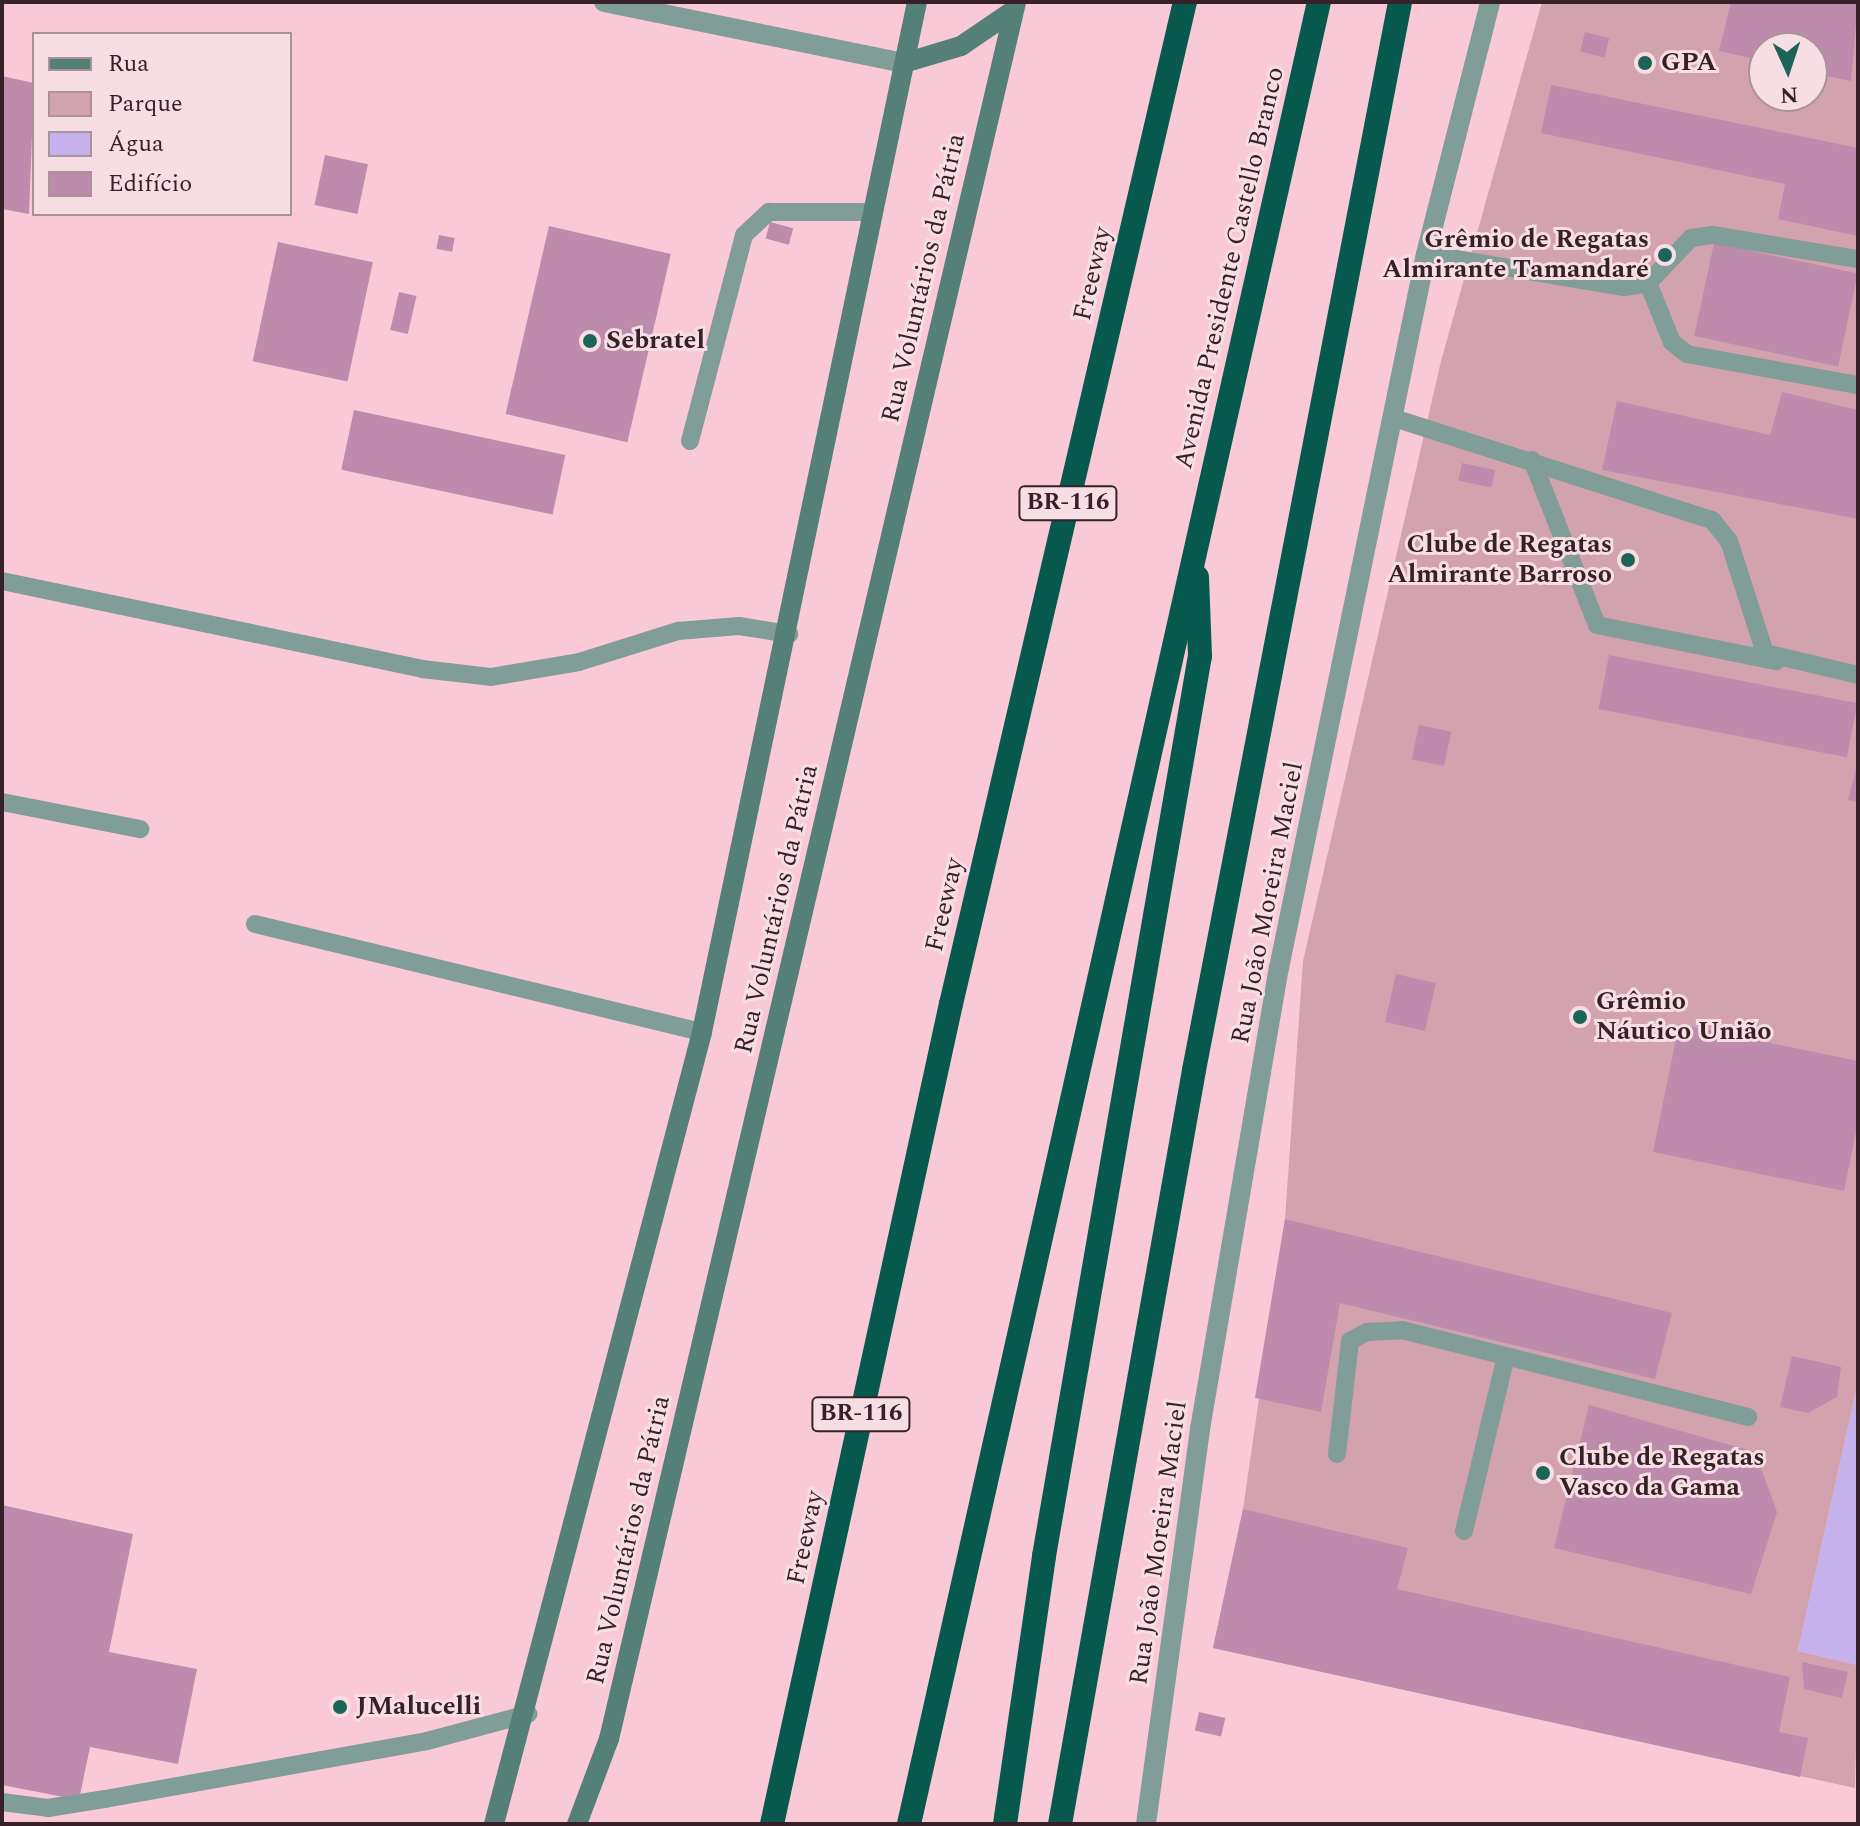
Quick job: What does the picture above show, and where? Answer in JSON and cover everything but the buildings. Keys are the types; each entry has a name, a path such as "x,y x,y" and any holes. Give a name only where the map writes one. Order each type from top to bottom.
{"highway":[{"name":"Freeway","path":"772,1824 951,1004 1185,2"},
{"name":"Avenida Presidente Castello Branco","path":"1195,547 1319,2"},
{"path":"1060,1824 1194,1070 1400,2"},
{"path":"1005,1824 1200,656 1195,547"},
{"path":"909,1824 1195,547"}],"main road":[{"name":"Rua Voluntários da Pátria","path":"494,1824 528,1714 702,1032 789,634 917,2"},
{"name":"Rua Voluntários da Pátria","path":"577,1824 613,1724 1015,6"},
{"path":"904,63 961,46 1015,6"}],"street":[{"path":"604,2 904,63"},
{"name":"Rua João Moreira Maciel","path":"1146,1824 1200,1429 1279,968 1397,419 1426,254 1490,2"}],"lane":[{"path":"690,441 744,235 769,212 874,212"},
{"path":"1426,254 1609,285 1648,283 1691,238 1713,235 1858,259"},
{"path":"1648,283 1672,342 1687,354 1858,385"},
{"path":"1397,419 1712,520 1729,541 1765,653 1777,661"},
{"path":"1532,460 1597,625 1858,675"},
{"path":"2,581 422,669 491,677 579,662 678,631 739,626 789,634"},
{"path":"2,802 140,829"},
{"path":"255,924 702,1032"},
{"path":"1337,1454 1350,1341 1402,1330 1505,1360 1748,1417"},
{"path":"1464,1531 1505,1360"},
{"path":"2,1802 48,1808 105,1799 427,1741 528,1714"}],"green space":[{"path":"1542,2 1858,2 1858,1383 1798,1651 1858,1665 1855,1788 1213,1648 1243,1509 1285,1219 1303,961 1441,361"}],"water":[{"path":"1858,1383 1858,1665 1798,1651"}],"place":[{"name":"GPA","path":"1645,63"},
{"name":"Grêmio de Regatas Almirante Tamandaré","path":"1665,255"},
{"name":"Sebratel","path":"590,341"},
{"name":"Clube de Regatas Almirante Barroso","path":"1628,560"},
{"name":"Grêmio Náutico União","path":"1580,1017"},
{"name":"Clube de Regatas Vasco da Gama","path":"1543,1473"},
{"name":"JMalucelli","path":"340,1707"}]}
